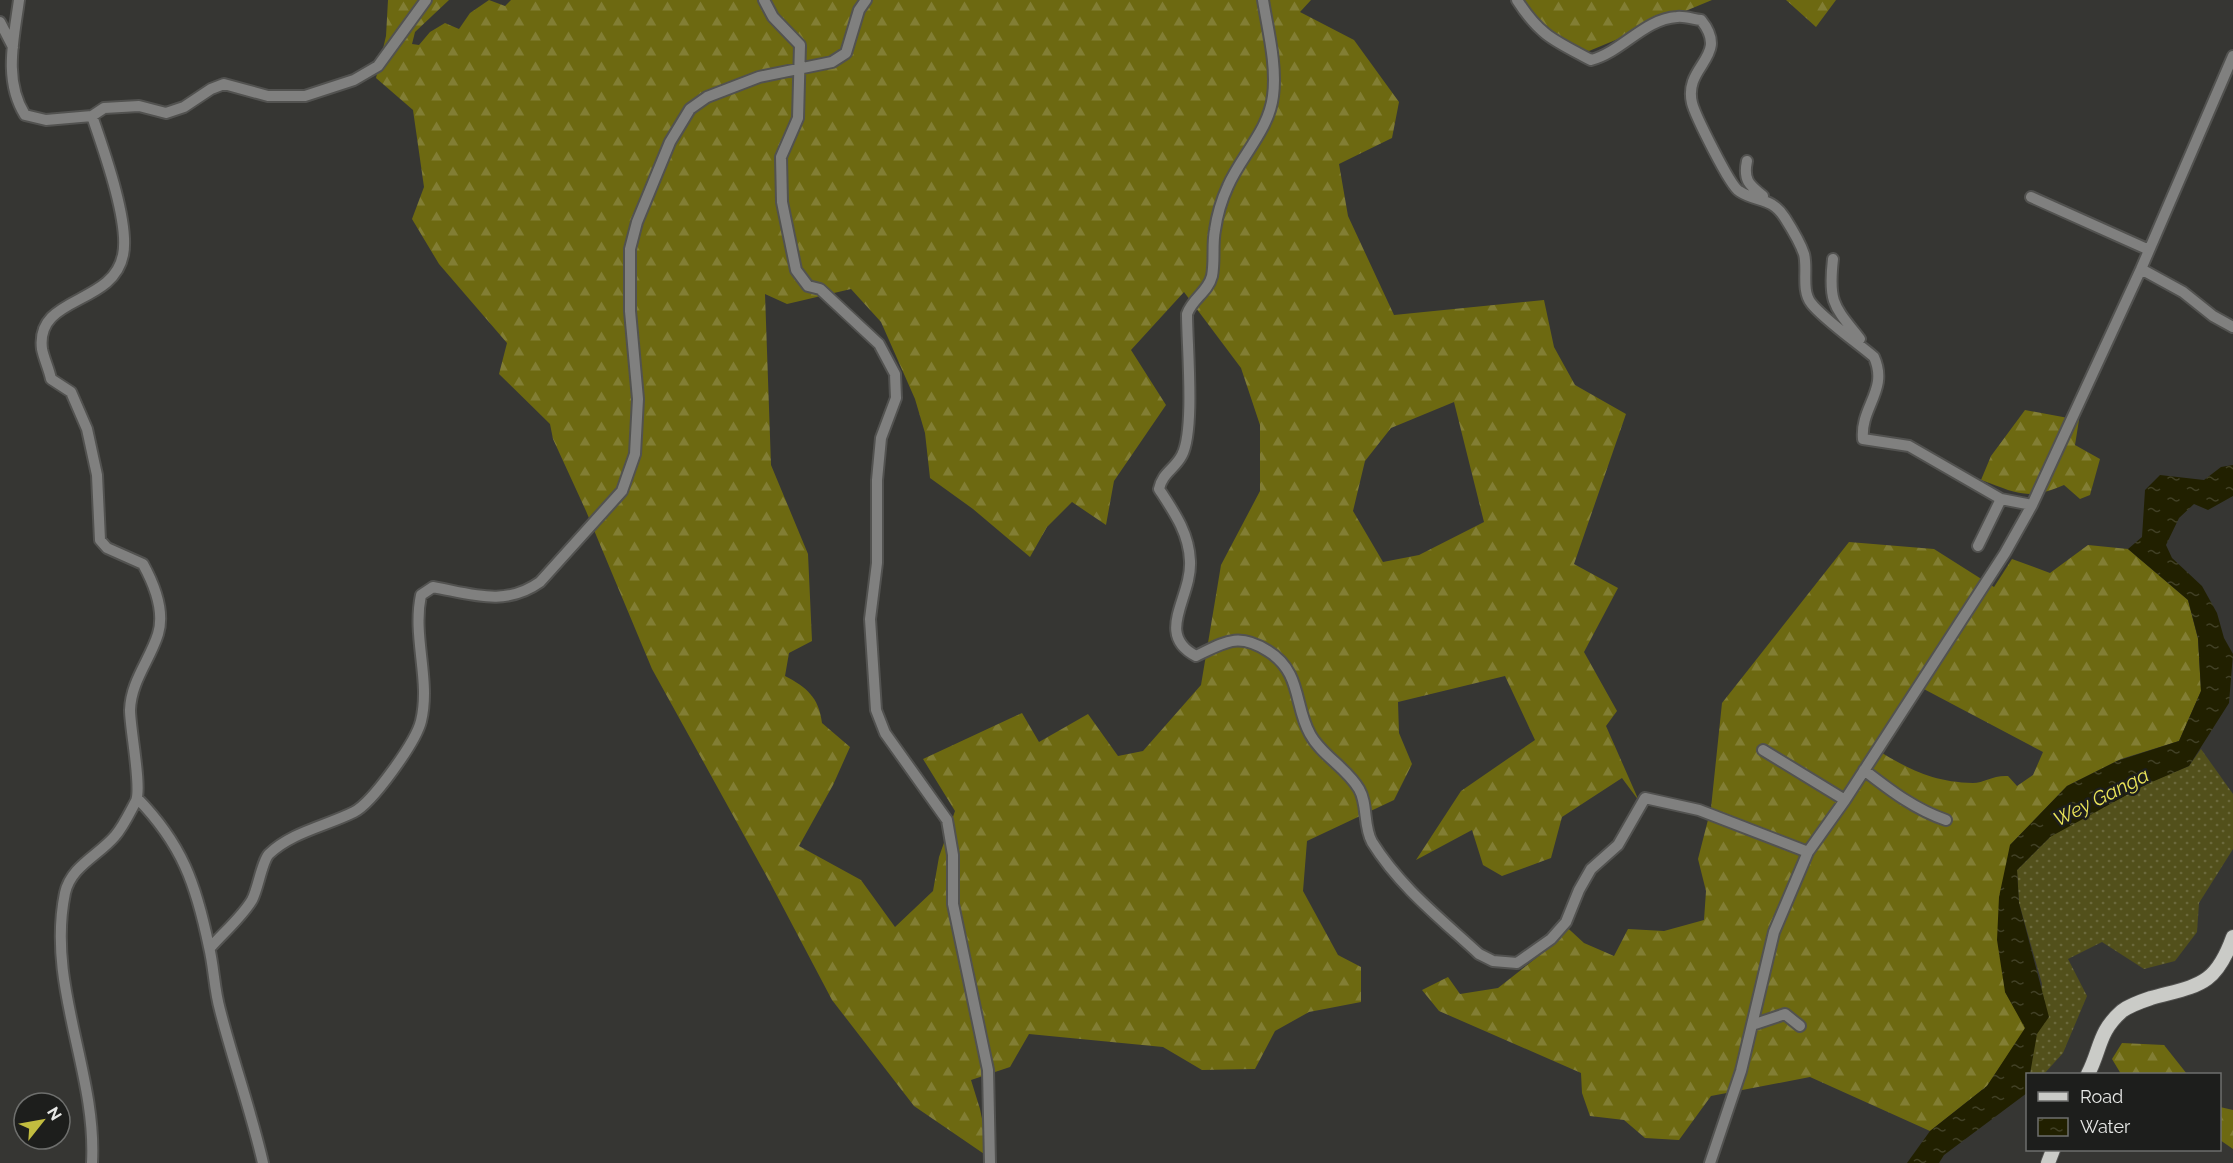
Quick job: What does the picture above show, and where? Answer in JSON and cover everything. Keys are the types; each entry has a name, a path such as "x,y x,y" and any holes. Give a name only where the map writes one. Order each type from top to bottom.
{"main road":[{"path":"2088,1073 2103,1032 2124,1010 2142,1001 2196,987 2219,969 2233,937"}],"street":[{"path":"19,0 13,47 12,76 15,100 24,115 46,120 92,116 104,108 139,106 166,113 184,107 211,89 224,84 268,96 305,96 354,80 378,66 426,0"},
{"path":"765,0 773,17 800,45 798,118 781,157 780,178 786,229 796,270 808,286 820,288 879,344 895,374 896,398 881,438 877,562 870,619 876,710 885,733 947,820 953,855 953,904 987,1070 990,1163"},
{"path":"210,948 250,903 258,888 267,855 290,839 356,811 406,753 421,724 424,700 418,611 421,595 433,587 490,597 508,597 526,592 540,582 622,491 635,454 637,438 638,399 630,311 630,249 637,222 670,142 690,109 707,97 759,76 832,62 846,53 859,10 866,0"},
{"path":"1263,0 1275,79 1273,99 1266,124 1246,152 1227,187 1215,229 1212,277 1205,291 1190,306 1187,314 1188,428 1182,455 1161,479 1159,489 1182,526 1190,560 1188,586 1174,629 1177,640 1184,649 1196,656 1230,640 1246,639 1270,652 1295,682 1310,734 1359,789 1370,838 1396,877 1479,954 1493,961 1517,963 1551,939 1566,922 1578,890 1591,869 1618,844 1645,798 1699,810 1808,852"},
{"path":"1517,0 1531,21 1546,36 1591,60 1604,57 1657,22 1677,16 1701,20 1710,32 1711,45 1704,63 1691,80 1692,103 1728,179 1738,191 1771,202"},
{"path":"0,22 13,47"},
{"path":"1710,1163 1741,1071 1774,932 1808,852 1845,800 2005,553 2032,505 2140,269 2233,56"},
{"path":"92,116 105,156 124,233 124,254 118,269 103,287 91,295 64,304 54,313 44,332 42,348 51,380 71,392 87,429 97,475 100,540 106,548 143,564 159,606 158,633 136,679 130,709 137,798 116,836 71,875 65,891 59,934 65,995 93,1136 92,1163"},
{"path":"1747,161 1744,173 1747,183 1784,216 1800,245 1805,257 1804,278 1810,303 1874,357"},
{"path":"2031,197 2147,249"},
{"path":"1833,259 1830,288 1834,305 1874,357 1880,369 1880,381 1862,425 1863,439 1909,446 2001,499 2032,505"},
{"path":"2140,269 2183,292 2213,316 2233,327"},
{"path":"1978,546 2001,499"},
{"path":"1763,750 1845,800"},
{"path":"1864,770 1910,804 1946,820"},
{"path":"137,798 160,821 177,847 195,890 210,948 219,1009 251,1108 263,1163"},
{"path":"1752,1025 1785,1014 1800,1026"}],"shaded area":[{"path":"2201,749 2233,794 2233,849 2199,903 2197,932 2175,961 2144,969 2102,942 2068,959 2087,996 2063,1053 2045,1073 2030,1073 2042,984 2019,903 2017,870 2052,835 2148,783 2189,766"}],"green space":[{"path":"388,0 449,0 415,32 412,44 419,45 430,32 445,23 459,29 470,13 489,0 505,6 511,0 1311,0 1300,12 1354,40 1399,102 1392,138 1339,164 1348,216 1394,315 1544,300 1554,347 1575,385 1626,414 1574,564 1618,588 1584,652 1617,711 1606,726 1639,801 1622,778 1562,817 1551,858 1502,876 1483,865 1472,830 1416,860 1461,791 1535,740 1505,676 1398,702 1399,733 1412,764 1394,800 1307,841 1303,891 1338,955 1361,967 1361,1002 1309,1012 1275,1031 1255,1069 1202,1070 1163,1047 1029,1034 1010,1067 971,1080 980,1109 990,1158 914,1106 832,1000 652,669 586,511 553,439 550,424 499,374 507,343 439,264 412,219 424,187 413,110 376,78 386,36","holes":["851,289 881,322 915,399 925,433 930,478 973,509 1030,557 1047,527 1072,502 1106,525 1114,481 1166,405 1131,350 1184,292 1241,368 1260,425 1260,491 1221,565 1201,685 1143,751 1118,756 1088,714 1039,742 1022,713 923,759 955,811 939,857 933,891 895,927 861,880 799,846 833,785 850,747 822,723 818,706 810,694 785,676 789,653 812,641 808,554 771,465 765,294 787,304","1454,402 1484,522 1419,555 1383,562 1353,511 1365,461 1391,428"]},
{"path":"1523,0 1712,0 1589,51 1558,43"},
{"path":"1786,0 1836,0 1816,27"},
{"path":"2025,410 2079,420 2075,445 2100,459 2090,495 2080,499 2064,485 2040,493 2013,492 1981,480 1991,456"},
{"path":"1849,542 1934,549 1994,587 2012,559 2050,573 2088,545 2128,549 2188,600 2198,639 2201,691 2179,741 2121,759 2067,786 2010,845 2005,992 2026,1028 1987,1086 1930,1131 1810,1077 1711,1096 1679,1140 1645,1138 1624,1120 1590,1116 1582,1093 1581,1073 1439,1011 1422,990 1448,977 1460,994 1498,988 1550,947 1559,920 1584,943 1614,956 1628,929 1664,931 1704,920 1706,891 1698,859 1711,808 1722,703","holes":["1920,687 2043,752 2033,775 2017,786 2008,776 1973,783 1922,774 1877,750"]},
{"path":"2122,1043 2164,1045 2186,1073 2120,1073 2112,1059"},
{"path":"2221,1107 2233,1110 2233,1149 2221,1141"}],"water":[{"name":"Wey Ganga","path":"2233,465 2233,496 2208,510 2194,504 2179,518 2166,545 2172,558 2202,586 2217,613 2224,638 2233,654 2229,703 2189,766 2145,785 2050,837 2017,870 2019,903 2049,1017 2037,1034 2030,1073 2026,1073 2026,1094 1944,1155 1939,1163 1907,1163 1930,1131 1987,1086 2025,1028 2005,992 1997,940 1999,897 2010,845 2067,786 2117,761 2179,741 2201,691 2198,638 2188,600 2128,549 2142,537 2145,490 2160,475 2204,480 2221,467"}]}
